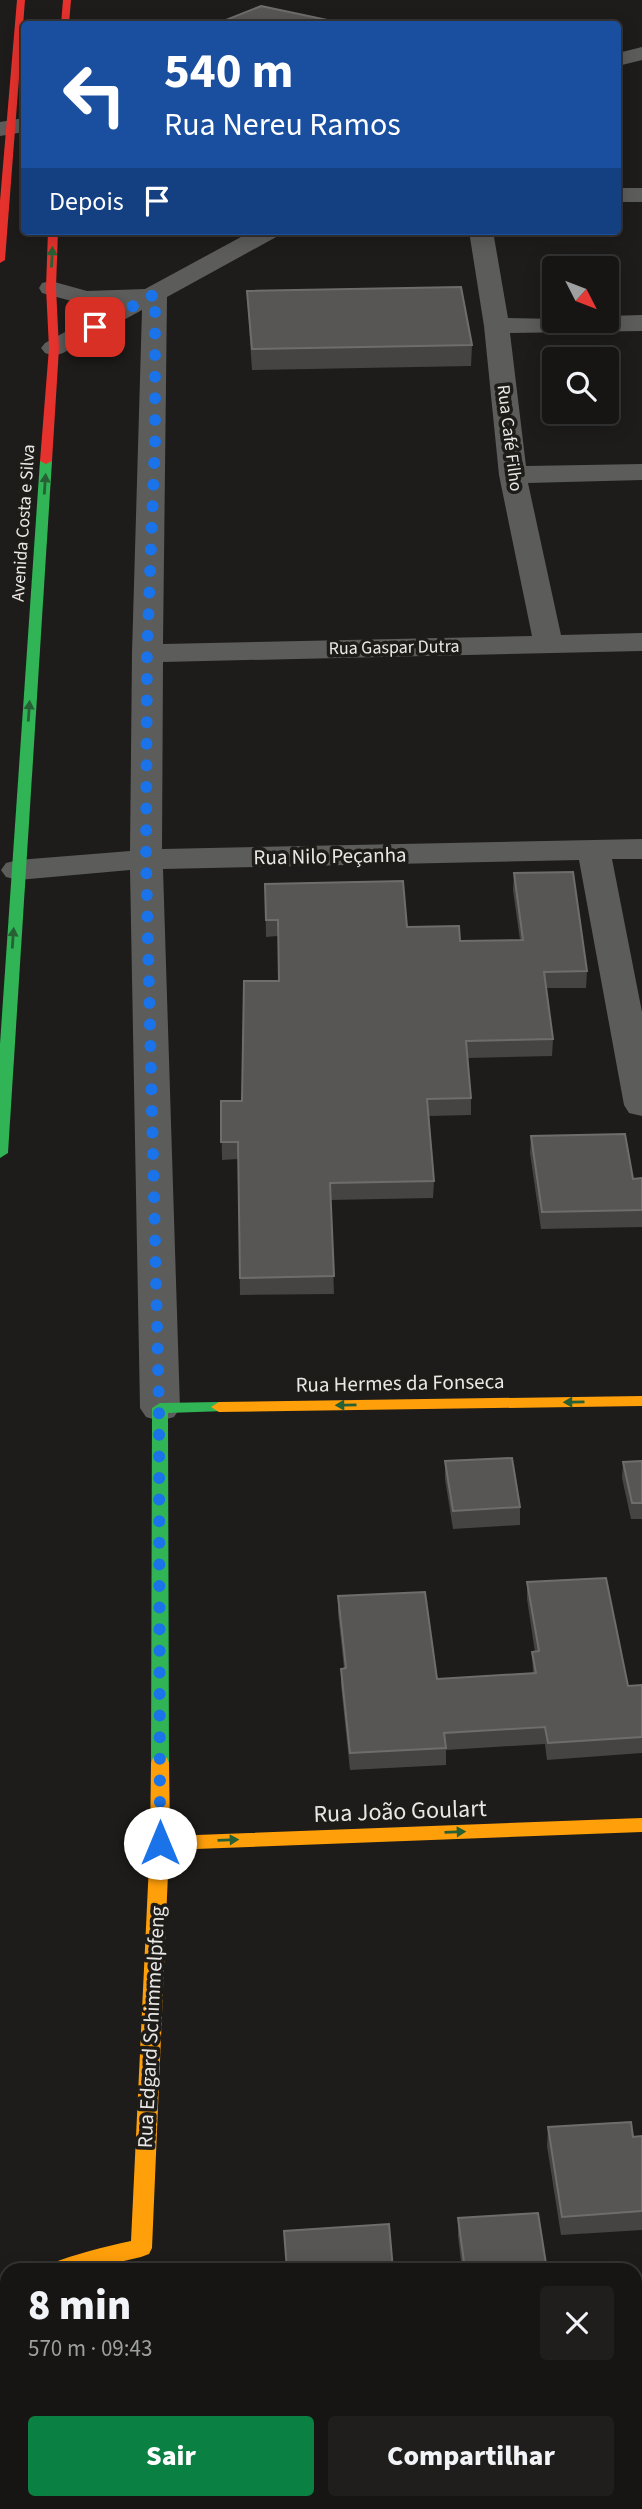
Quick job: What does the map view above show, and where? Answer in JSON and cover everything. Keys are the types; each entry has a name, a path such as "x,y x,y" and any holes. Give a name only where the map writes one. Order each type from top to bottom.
{"main road":[{"path":"0,260 21,0"},
{"path":"65,21 67,0"},
{"name":"Avenida Costa e Silva","path":"0,1153 54,348 51,288 53,235"},
{"name":"Rua Hermes da Fonseca","path":"159,1408 642,1401"},
{"name":"Rua Edgard Schimmelpfeng","path":"78,2263 93,2258 142,2259 160,1843 159,1408"},
{"name":"Rua João Goulart","path":"160,1843 642,1825"}],"street":[{"path":"621,59 642,53"},
{"path":"621,195 642,195"},
{"path":"54,348 264,235"},
{"name":"Rua Café Filho","path":"482,235 497,326 513,475 548,643"},
{"path":"51,288 86,298 108,299 155,294"},
{"name":"Rua Edgard Schimmelpfeng","path":"155,294 155,442 147,653 146,859 159,1408"},
{"path":"497,326 642,323"},
{"path":"513,475 642,472"},
{"name":"Rua Gaspar Dutra","path":"147,653 642,642"},
{"name":"Rua Nilo Peçanha","path":"18,870 146,859 642,849"},
{"path":"594,850 642,1105"}],"building":[{"path":"261,6 332,21 224,21"},
{"path":"461,287 472,345 252,349 247,291"},
{"path":"573,872 587,971 544,972 553,1039 466,1041 471,1098 427,1099 434,1181 330,1183 334,1276 240,1278 238,1142 221,1142 221,1101 242,1101 244,981 279,981 278,920 266,920 265,884 403,881 407,927 459,926 460,941 523,940 514,873"},
{"path":"625,1134 633,1179 642,1178 642,1210 542,1212 531,1136"},
{"path":"512,1458 520,1507 453,1511 445,1461"},
{"path":"642,1461 642,1503 632,1503 623,1462"},
{"path":"606,1578 628,1686 642,1685 642,1737 548,1743 545,1727 444,1733 446,1748 350,1753 341,1669 346,1668 338,1596 425,1592 437,1679 536,1673 532,1652 539,1651 527,1582"},
{"path":"631,2122 633,2137 642,2136 642,2211 562,2217 548,2127"},
{"path":"538,2213 546,2263 464,2263 458,2218"},
{"path":"389,2224 392,2263 286,2263 284,2231"}],"traffic: fast":[{"path":"0,1153 46,461"},
{"path":"160,1763 160,1408 219,1407"}],"traffic: slow":[{"path":"219,1407 642,1401"},
{"path":"78,2263 141,2248 160,1843 160,1763"},
{"path":"160,1843 642,1825"}],"traffic: jam":[{"path":"0,260 21,0"},
{"path":"65,21 67,0"},
{"path":"46,461 54,348 51,288 53,235"}],"route":[{"path":"95,327 155,294 155,442 147,653 146,859 159,1408 160,1843"}]}
